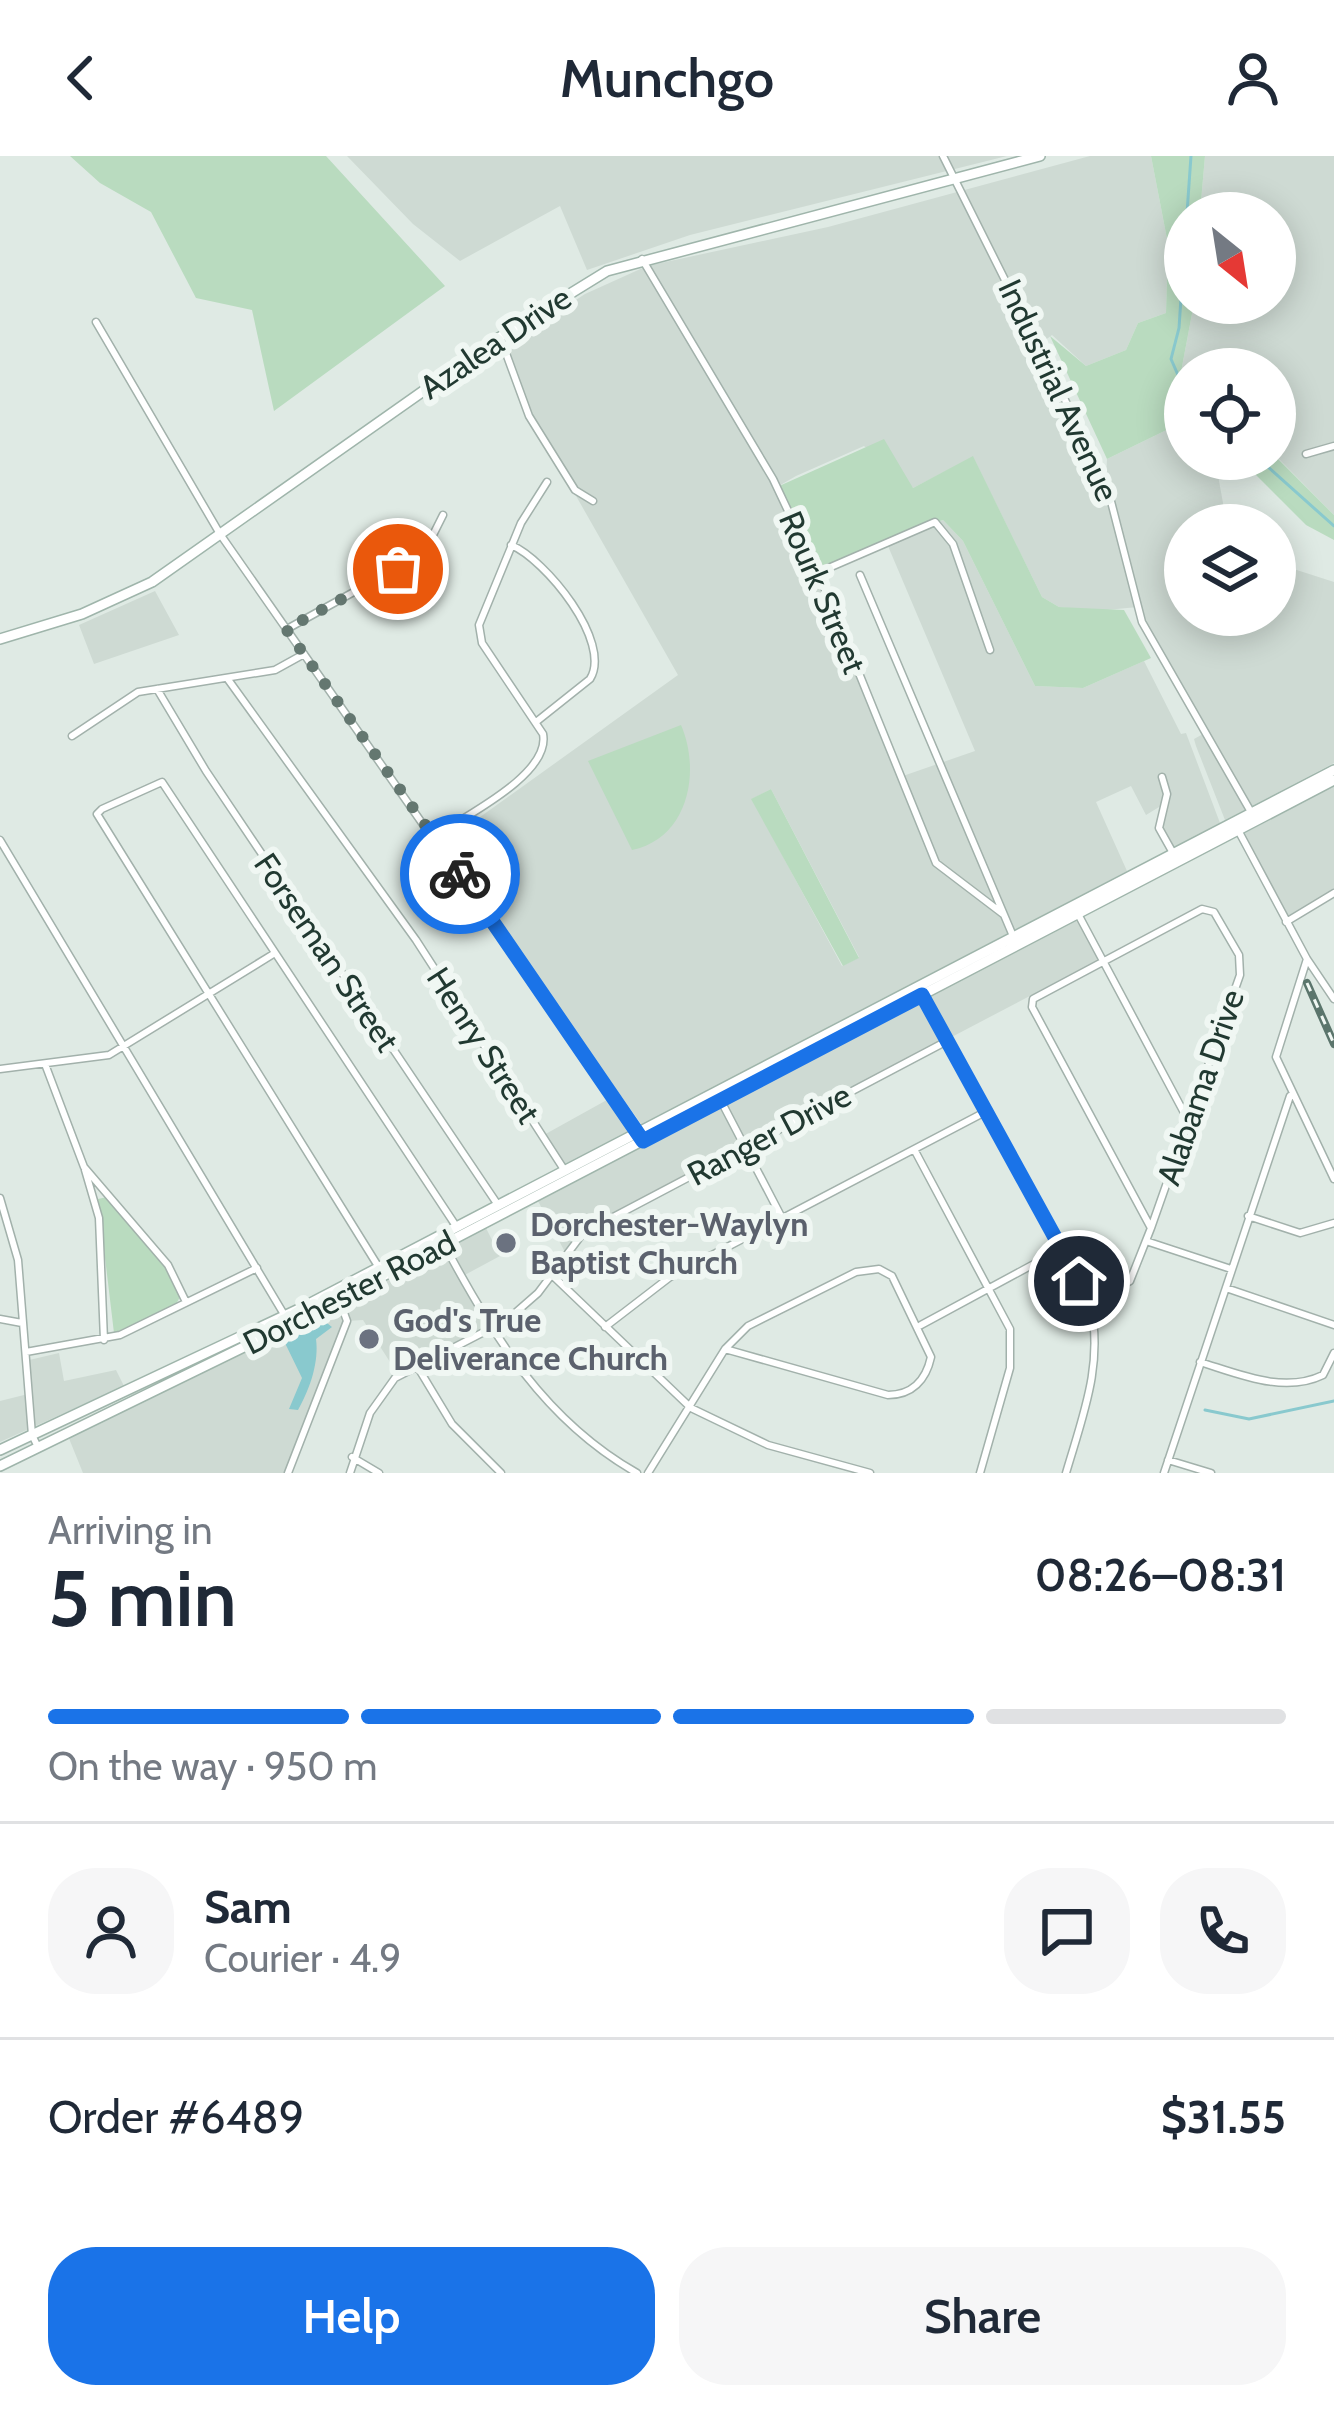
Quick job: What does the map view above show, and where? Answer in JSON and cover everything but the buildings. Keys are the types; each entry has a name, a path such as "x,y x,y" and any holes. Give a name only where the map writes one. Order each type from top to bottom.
{"main road":[{"name":"Azalea Drive","path":"0,638 111,603 152,583 574,287 643,259 1040,156"},
{"name":"Dorchester Road","path":"1253,817 1334,770"},
{"name":"Dorchester Road","path":"0,1466 1236,825 1334,780"},
{"name":"Dorchester Road","path":"1014,941 1078,914 1176,857"},
{"name":"Dorchester Road","path":"0,1450 287,1320"}],"street":[{"name":"Industrial Avenue","path":"943,156 1106,482 1142,622 1253,817"},
{"name":"Rourk Street","path":"643,259 773,479 818,573 936,863 945,875 1003,914"},
{"path":"97,322 220,533 640,1136"},
{"path":"500,337 529,416 575,490 593,500"},
{"path":"1306,454 1334,446"},
{"path":"435,836 538,763 545,744 536,722 479,635 479,620 511,545 547,482"},
{"path":"286,629 424,553 443,514"},
{"path":"818,573 935,522 953,544 990,650"},
{"path":"511,545 537,559 590,632 596,650 590,680 536,722"},
{"path":"860,575 1014,941"},
{"path":"72,736 137,692 274,670 304,654"},
{"name":"Henry Street","path":"227,678 416,940 567,1175"},
{"name":"Forseman Street","path":"157,689 206,771 501,1209"},
{"path":"1162,777 1167,794 1159,828 1176,857"},
{"path":"381,1271 97,814 154,782 162,782 458,1230"},
{"path":"1236,825 1306,959 1334,999"},
{"path":"0,840 287,1320"},
{"path":"1286,922 1334,893"},
{"name":"Alabama Drive","path":"1090,1303 1130,1281 1149,1242 1240,975 1239,956 1214,912 1202,909 1039,991 1032,1007 1151,1228"},
{"path":"1078,914 1189,1122"},
{"path":"0,1069 109,1055 275,953"},
{"path":"1306,959 1276,1045 1277,1068 1334,1178"},
{"path":"919,991 1090,1303 1096,1331 1094,1377 1066,1473"},
{"name":"Ranger Drive","path":"350,1473 352,1456 381,1394 417,1366 489,1330 538,1293 583,1233 946,1041"},
{"path":"45,1064 99,1218 104,1340"},
{"path":"718,1095 782,1218"},
{"path":"1164,1473 1290,1096"},
{"path":"605,1327 646,1292 985,1112"},
{"path":"914,1150 991,1290 1012,1342 980,1473"},
{"path":"84,1167 168,1265 186,1303"},
{"path":"0,1198 18,1260 32,1435 38,1447"},
{"path":"1248,1216 1300,1233 1334,1223"},
{"path":"441,1240 489,1330 551,1407 637,1473"},
{"path":"1149,1242 1231,1269"},
{"path":"920,1326 1060,1250"},
{"path":"24,1352 104,1340 257,1268"},
{"path":"648,1473 725,1349 748,1326 871,1268 892,1276 920,1326 930,1364 920,1382 899,1395 725,1349"},
{"path":"552,1275 691,1408 768,1445 870,1473"},
{"path":"1226,1288 1334,1325"},
{"path":"288,1473 347,1321 336,1295"},
{"path":"0,1319 22,1323"},
{"path":"1200,1362 1275,1383 1309,1381 1323,1375 1334,1353"},
{"path":"417,1366 452,1424 500,1473"},
{"path":"352,1456 379,1473"},
{"path":"1167,1460 1211,1473"}],"shaded area":[{"path":"347,156 1007,156 690,235 587,270 560,206 460,261 413,224"},
{"path":"1090,156 1151,156 1164,223 1164,314 1138,323 1126,350 1086,366 1052,335 1040,344 1106,479 1107,459 1164,431 1164,480 1219,480 1223,504 1164,504 1164,636 1296,636 1296,570 1334,582 1334,763 1225,820 1194,739 1203,734 1160,659 1138,607 1095,611 1059,607 1042,597 973,457 913,488 864,446 796,476 777,487 900,777 975,751 885,539 943,520 963,541 1035,686 1083,688 1144,661 1181,734 1186,733 1220,823 1171,849 1161,833 1164,804 1146,815 1131,786 1096,802 1127,871 642,1125 441,845 678,675 518,394 506,346 585,294 647,266 828,227","holes":["771,789 859,957 842,966 752,799"]},
{"path":"1205,156 1334,156 1334,515 1296,476 1296,348 1186,348 1190,324 1296,324 1296,192 1202,192"},
{"path":"155,591 179,635 94,664 79,625"},
{"path":"1334,786 1334,893 1286,922 1241,835"},
{"path":"1080,918 1102,958 596,1224 566,1254 538,1201"},
{"path":"614,1096 636,1128 562,1167 542,1136"},
{"path":"486,1228 500,1256 461,1277 489,1330 399,1376 363,1320 347,1321 288,1473 83,1473 68,1436"},
{"path":"59,1353 64,1381 116,1370 124,1386 0,1442 0,1401 28,1394 25,1361"}],"green space":[{"path":"70,156 326,156 445,286 274,411 252,310 196,298 151,212 100,183"},
{"path":"1151,156 1205,156 1202,192 1164,192 1164,223"},
{"path":"1164,314 1164,324 1190,324 1186,348 1164,348 1164,431 1107,459 1050,336 1086,366 1126,350 1138,323"},
{"path":"884,439 913,488 973,456 1042,597 1059,607 1124,610 1151,658 1083,688 1035,686 963,541 943,520 893,536 817,573 777,487"},
{"path":"1296,477 1334,515 1334,540 1306,525 1296,515 1296,504 1285,504 1261,480"},
{"path":"681,725 690,762 685,800 667,832 632,850 588,761"},
{"path":"771,789 859,958 843,966 751,799"},
{"path":"107,1197 166,1267 180,1297 175,1306 114,1333 98,1199"}],"water":[{"path":"323,1320 332,1327 316,1339 307,1392 298,1410 289,1409 302,1378 284,1341"}],"waterway":[{"path":"1188,192 1191,156"},
{"path":"1174,348 1179,324"},
{"path":"1283,480 1334,526"},
{"path":"1205,1410 1249,1419 1334,1401"}],"railway":[{"path":"1307,983 1334,1044"}],"way so far":[{"path":"398,569 286,629 460,874"}],"place":[{"name":"Dorchester-Waylyn Baptist Church","path":"506,1243"},
{"name":"God's True Deliverance Church","path":"369,1339"}],"route":[{"path":"460,874 643,1141 922,995 1079,1281"}]}
